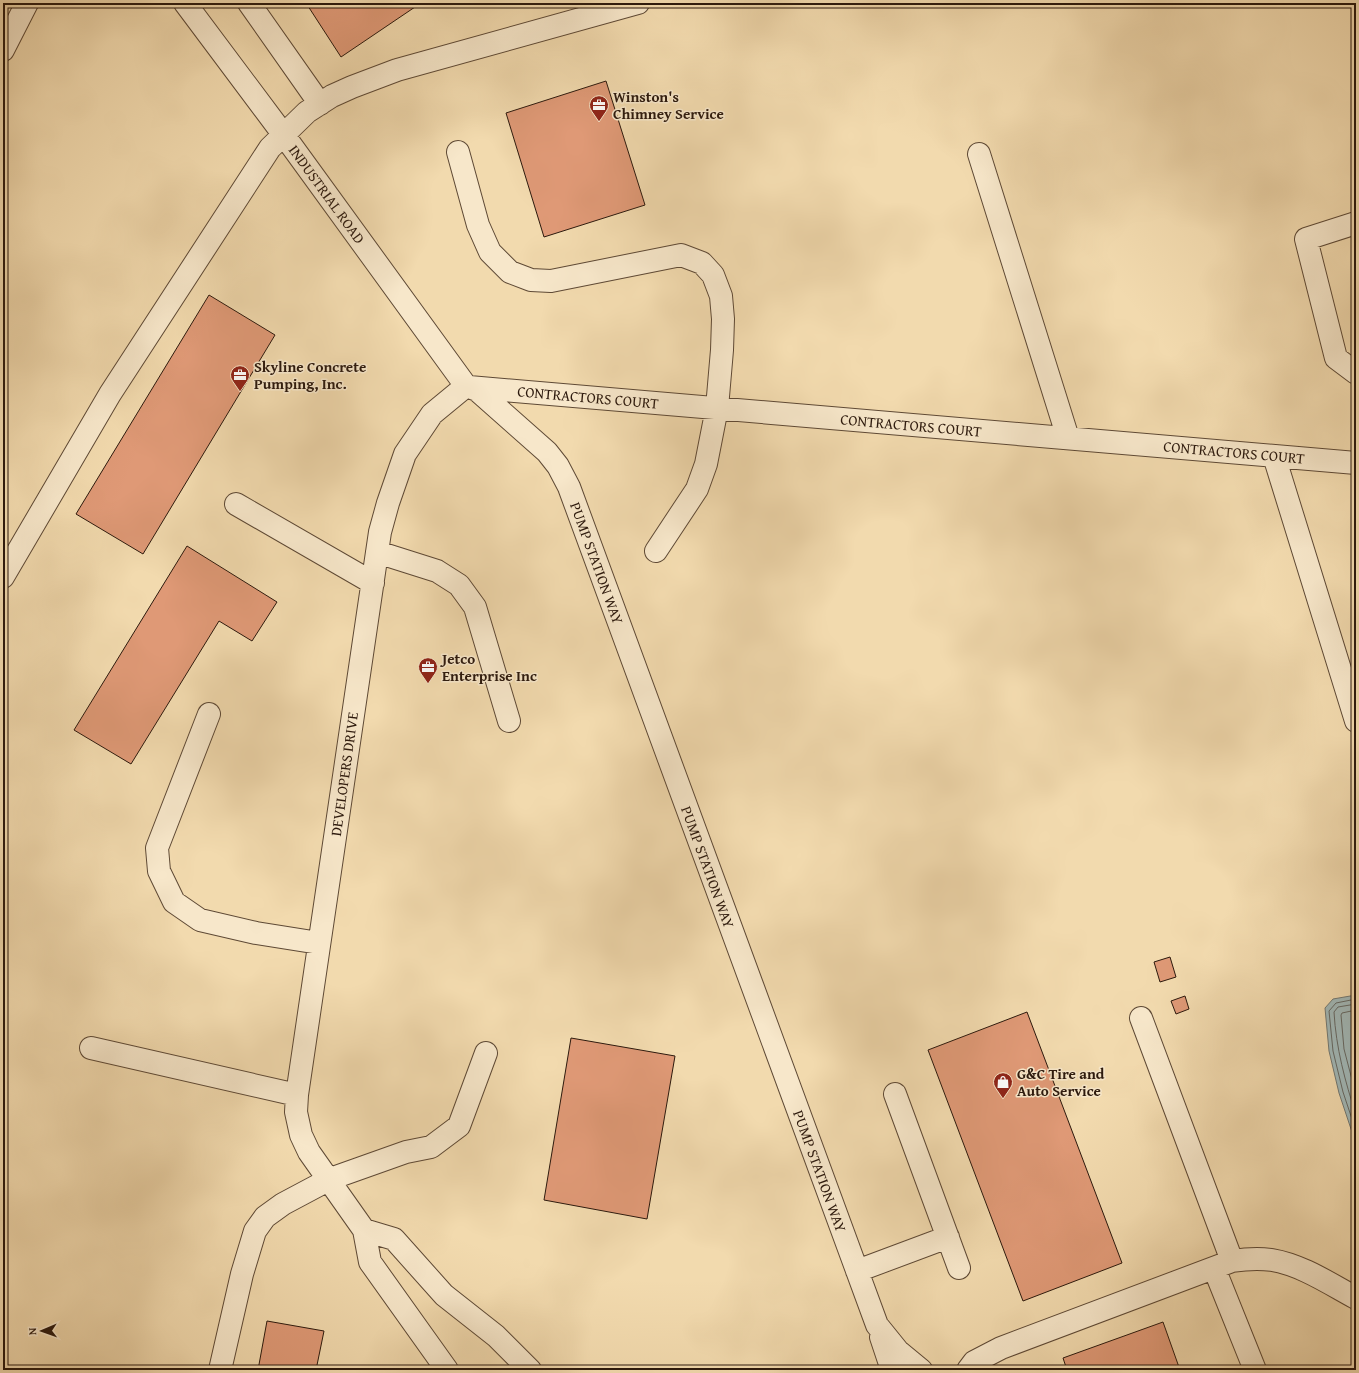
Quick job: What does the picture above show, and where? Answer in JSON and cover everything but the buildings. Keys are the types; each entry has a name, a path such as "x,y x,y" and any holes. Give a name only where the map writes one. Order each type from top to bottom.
{"street":[{"path":"3,50 27,3"},
{"name":"INDUSTRIAL ROAD","path":"185,3 283,134 466,386"},
{"path":"249,3 320,104"},
{"path":"3,577 110,394 270,148 307,112 332,96 397,70 601,8 638,3"},
{"path":"458,152 478,225 490,252 510,272 531,280 551,281 681,255 702,263 712,275 720,296 723,319 717,408 706,464 697,489 656,551"},
{"path":"979,154 1068,438"},
{"path":"1356,223 1306,239 1336,358 1356,373"},
{"name":"CONTRACTORS COURT","path":"466,386 1356,463"},
{"name":"DEVELOPERS DRIVE","path":"364,1230 330,1179 309,1152 301,1135 296,1112 297,1095 380,532 388,502 406,454 432,414 466,386"},
{"name":"PUMP STATION WAY","path":"466,386 477,390 548,452 558,466 569,487 877,1325 898,1351 921,1370"},
{"path":"1274,456 1356,722"},
{"path":"236,504 372,584"},
{"path":"377,552 437,570 459,585 474,607 509,721"},
{"path":"209,714 158,848 159,871 174,902 200,920 256,933 319,943"},
{"path":"1141,1018 1223,1265 1254,1370"},
{"path":"92,1048 297,1095"},
{"path":"220,1370 242,1274 255,1231 265,1217 283,1204 330,1179 406,1152 431,1147 459,1126 486,1053"},
{"path":"895,1094 959,1268"},
{"path":"447,1370 370,1262 364,1230 394,1240 444,1295 496,1336 530,1370"},
{"path":"857,1271 948,1237"},
{"path":"968,1370 974,1362 1000,1348 1223,1265 1248,1259 1272,1260 1299,1268 1356,1298"},
{"path":"877,1325 892,1370"}],"water":[{"path":"1356,995 1356,1144 1339,1093 1329,1051 1325,1008 1333,999"}],"place":[{"name":"Winston's Chimney Service","path":"599,122"},
{"name":"Skyline Concrete Pumping, Inc.","path":"240,392"},
{"name":"Jetco Enterprise Inc","path":"428,684"},
{"name":"G&C Tire and Auto Service","path":"1003,1099"}]}
